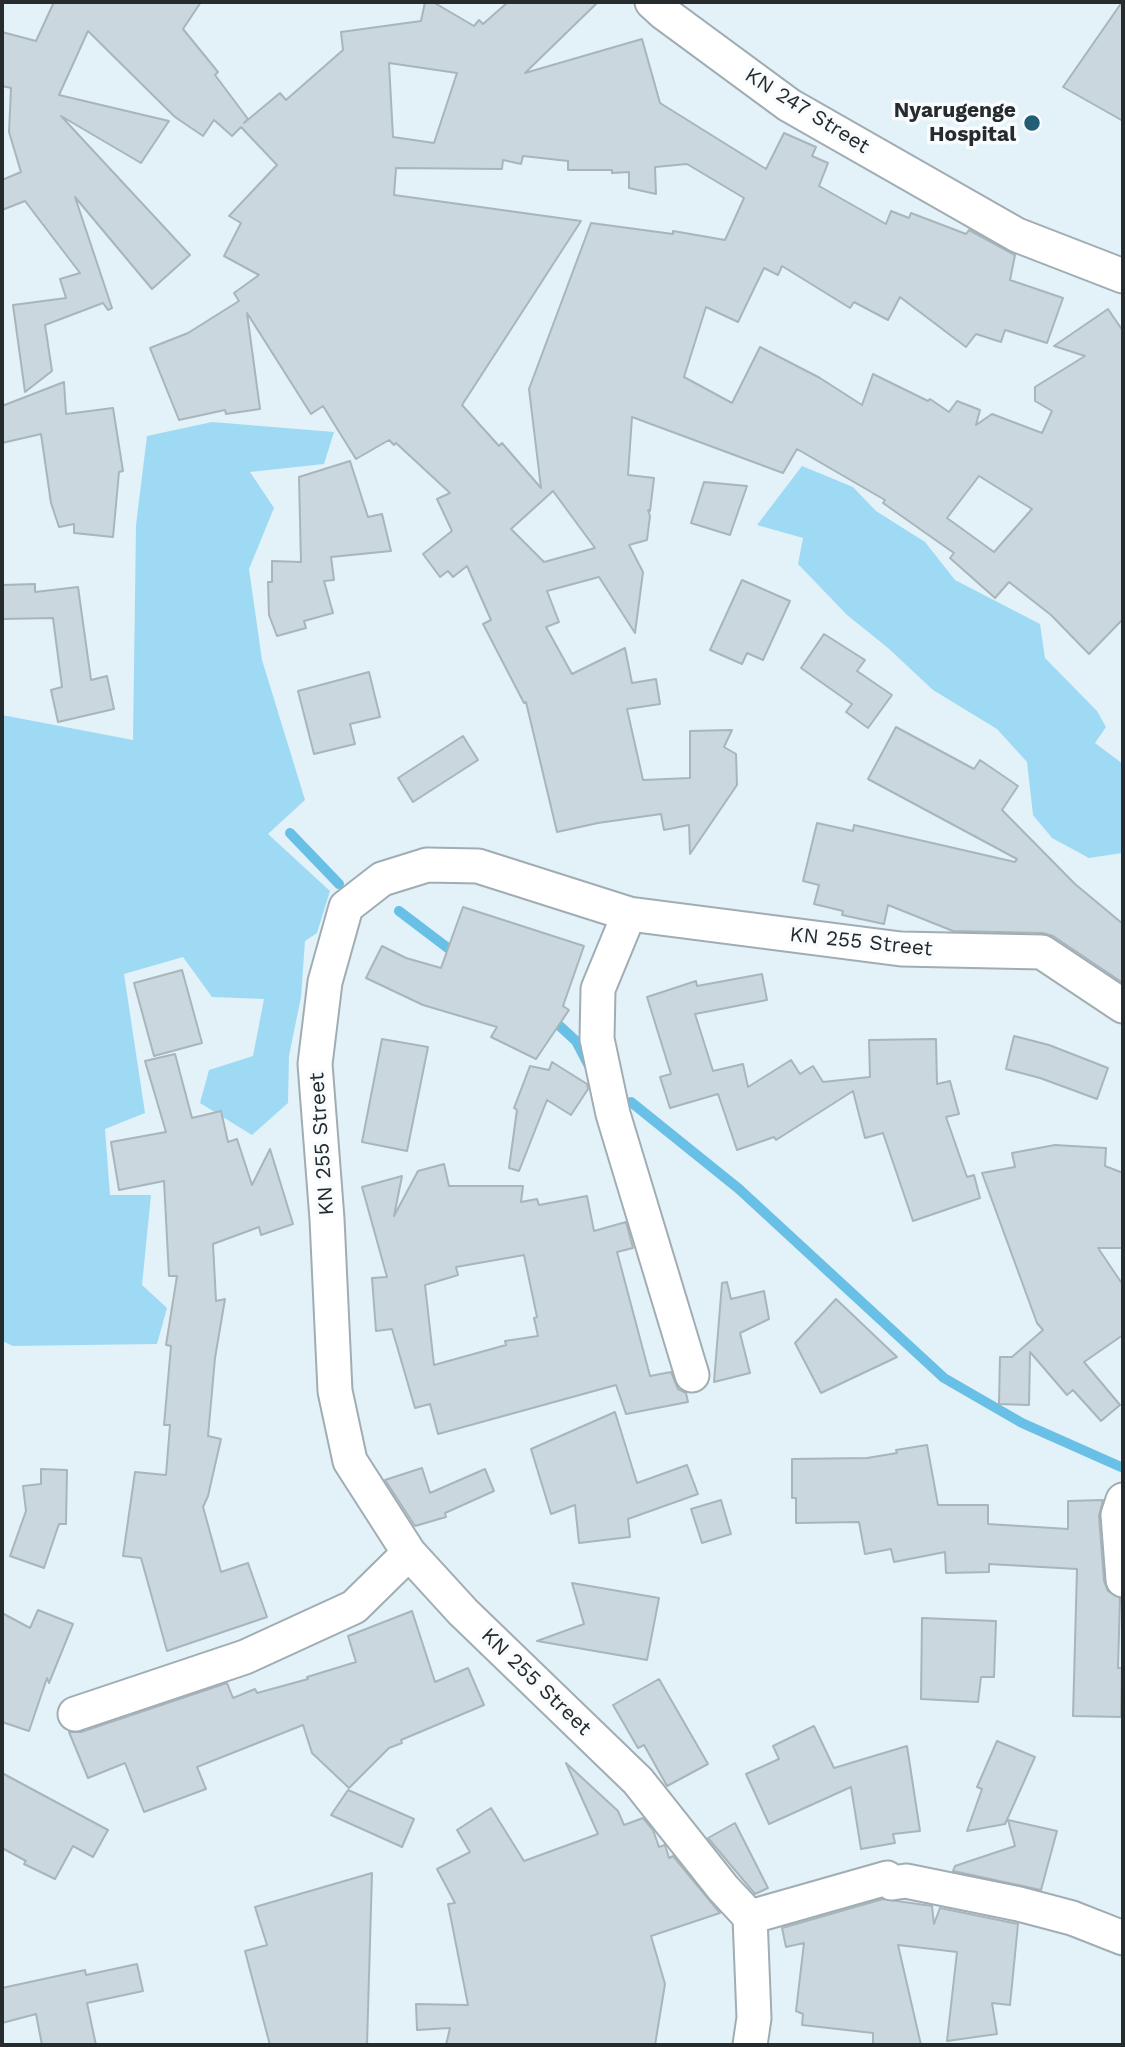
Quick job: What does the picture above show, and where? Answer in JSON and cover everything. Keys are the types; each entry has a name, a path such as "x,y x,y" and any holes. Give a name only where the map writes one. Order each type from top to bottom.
{"street":[{"name":"KN 247 Street","path":"652,2 789,105 1017,235 1123,276"},
{"name":"KN 255 Street","path":"750,1917 723,1888 638,1781 463,1612 408,1553 350,1461 335,1391 327,1219 315,1064 325,982 346,907 382,879 427,865 478,866 629,914 901,949 1042,952 1123,1006"},
{"path":"629,914 598,989 597,1039 612,1114 692,1375"},
{"path":"1123,1500 1118,1515 1123,1580"},
{"path":"75,1714 245,1657 354,1606 408,1553"},
{"path":"750,2045 754,2018 750,1917 887,1878 892,1883 906,1881 1019,1903 1072,1917 1123,1938"}],"shaded area":[{"path":"212,422 334,432 324,464 250,472 274,508 249,569 262,660 305,800 268,834 330,891 317,933 305,941 301,997 289,1056 288,1103 252,1135 200,1103 209,1070 253,1056 264,999 212,997 183,957 124,974 145,1113 105,1129 110,1195 151,1195 142,1285 167,1308 157,1344 13,1346 2,1341 2,715 133,740 136,525 147,436"},
{"path":"802,466 853,487 876,511 925,542 955,580 1040,624 1045,658 1097,711 1106,727 1095,743 1123,764 1122,853 1089,858 1052,838 1033,815 1027,762 997,729 933,690 847,615 798,564 803,538 757,525"}],"building":[{"path":"54,2 201,2 183,29 218,72 215,75 248,119 244,123 280,93 286,100 343,50 341,32 421,21 425,2 433,2 474,26 479,20 483,24 508,2 598,2 525,73 642,39 660,103 766,169 784,133 816,147 812,156 828,163 819,186 886,224 891,211 909,218 911,213 966,234 969,230 1015,255 1010,280 1063,298 1047,343 1005,330 1001,342 976,334 966,347 900,297 888,320 854,302 850,308 782,266 778,275 764,268 738,322 706,307 684,377 732,403 760,347 820,378 862,405 873,374 928,401 930,399 949,412 957,401 980,410 976,425 992,414 1042,433 1052,411 1035,401 1035,387 1085,356 1054,346 1108,309 1123,331 1123,619 1089,654 1051,615 1009,582 995,598 950,558 954,553 883,503 885,500 797,449 783,473 632,417 628,475 654,478 650,511 648,510 650,516 647,540 629,545 643,572 635,633 599,577 547,591 559,622 546,627 572,674 625,648 632,683 656,679 660,704 627,709 643,780 690,778 690,731 732,730 724,747 736,754 737,785 690,854 689,825 664,830 661,814 557,832 526,702 524,703 483,624 491,620 467,566 453,577 448,571 440,577 423,554 452,531 437,499 450,493 396,443 394,445 389,440 356,459 323,406 311,414 247,313 260,409 226,414 225,410 179,420 150,348 188,333 239,301 234,293 259,275 224,256 241,223 229,216 277,165 241,127 232,136 214,120 203,136 175,117 88,31 59,95 169,121 141,163 61,116 190,255 152,289 75,197 112,308 108,310 103,303 45,325 52,371 25,392 13,305 66,298 60,279 80,273 25,201 2,210 2,180 21,172 9,132 11,88 2,86 2,32 36,41","holes":["389,63 457,73 434,143 393,137","523,156 568,161 568,170 629,172 629,188 656,194 655,167 687,164 744,198 725,240 673,231 673,234 591,223 529,389 541,488 502,443 499,446 462,405 581,221 394,195 396,168 502,169 503,160 521,164","979,476 1032,509 994,552 947,518","553,491 595,548 544,562 511,529"]},
{"path":"1123,2 1123,121 1063,87"},
{"path":"64,382 66,414 113,408 123,471 119,472 113,537 74,533 74,524 59,527 51,503 41,434 2,443 2,406"},
{"path":"350,461 368,517 382,514 391,551 331,557 334,580 324,581 333,613 304,621 306,628 277,636 269,615 268,582 272,582 272,561 301,562 299,477"},
{"path":"704,482 747,486 730,535 691,523"},
{"path":"742,580 790,601 763,660 747,653 742,664 710,650"},
{"path":"35,584 35,592 78,587 91,680 107,676 114,709 58,722 51,690 62,687 53,618 2,619 2,585"},
{"path":"824,634 865,660 857,671 892,695 868,728 846,712 852,704 801,668"},
{"path":"369,672 380,717 350,724 355,744 314,754 298,691"},
{"path":"896,727 974,769 980,760 1018,786 1002,810 1075,884 1123,924 1123,983 1053,936 1043,933 953,931 888,905 884,924 842,915 843,911 814,904 819,885 803,881 817,823 853,831 854,825 1015,862 1017,859 868,779"},
{"path":"463,736 478,760 413,802 398,778"},
{"path":"463,907 584,946 563,1006 569,1010 536,1059 491,1037 497,1027 423,1005 366,978 382,946 406,958 441,968"},
{"path":"182,970 202,1043 154,1056 134,983"},
{"path":"762,974 767,1000 695,1014 713,1071 743,1064 748,1087 791,1060 800,1074 813,1066 823,1082 870,1077 869,1040 936,1039 937,1084 950,1081 959,1114 946,1117 967,1177 974,1175 980,1198 913,1221 883,1133 865,1138 853,1091 776,1140 774,1137 737,1150 718,1094 670,1108 660,1077 671,1074 647,997 696,981 697,986"},
{"path":"1014,1036 1049,1045 1108,1068 1097,1099 1006,1069"},
{"path":"382,1039 428,1047 407,1151 362,1142"},
{"path":"175,1054 192,1118 221,1111 228,1142 237,1139 252,1185 270,1149 293,1224 261,1235 259,1227 213,1244 216,1301 225,1299 215,1358 208,1436 221,1439 203,1507 221,1572 248,1563 267,1617 167,1651 141,1558 123,1556 135,1472 166,1475 170,1425 164,1425 171,1346 166,1345 177,1276 169,1276 164,1181 119,1190 111,1142 166,1132 145,1061"},
{"path":"552,1062 587,1084 588,1089 571,1115 547,1100 519,1171 509,1168 517,1110 514,1108 530,1066 549,1070"},
{"path":"1055,1145 1106,1148 1105,1166 1123,1173 1123,1248 1098,1248 1123,1285 1123,1335 1084,1362 1120,1405 1101,1421 1073,1390 1067,1395 1030,1352 1029,1405 999,1404 1000,1357 1012,1357 1043,1330 1037,1323 982,1173 1015,1167 1012,1153"},
{"path":"444,1164 449,1186 523,1186 521,1202 537,1199 539,1205 587,1196 594,1231 626,1222 633,1248 617,1252 650,1376 671,1372 678,1389 686,1393 688,1402 626,1414 616,1385 438,1434 430,1404 415,1408 392,1329 376,1331 372,1278 387,1277 362,1187 402,1176 394,1216 418,1171","holes":["524,1255 537,1317 534,1318 538,1336 505,1341 506,1345 434,1365 425,1285 458,1275 456,1267"]},
{"path":"727,1282 731,1299 764,1291 769,1319 740,1333 750,1373 714,1382 722,1283"},
{"path":"836,1299 897,1357 821,1393 795,1343"},
{"path":"615,1412 637,1483 687,1465 698,1494 628,1519 630,1537 579,1543 575,1505 551,1514 531,1449"},
{"path":"927,1445 938,1505 988,1505 988,1524 1068,1529 1068,1501 1103,1500 1099,1516 1104,1581 1108,1591 1120,1598 1118,1668 1122,1668 1121,1717 1073,1716 1077,1569 989,1564 989,1572 946,1573 945,1552 894,1562 891,1549 865,1554 859,1522 796,1523 796,1498 792,1498 792,1459 867,1458"},
{"path":"422,1468 430,1493 485,1469 494,1491 445,1513 446,1517 415,1526 385,1480"},
{"path":"41,1469 67,1470 66,1524 59,1524 44,1568 10,1556 26,1511 23,1486 41,1484"},
{"path":"721,1500 731,1534 702,1543 691,1509"},
{"path":"572,1583 659,1598 647,1660 537,1641 584,1624"},
{"path":"38,1610 73,1624 49,1683 47,1678 29,1731 2,1722 2,1613 30,1628"},
{"path":"412,1611 435,1682 468,1668 484,1705 401,1740 402,1743 389,1748 349,1788 312,1753 303,1725 197,1767 206,1789 144,1812 125,1763 88,1778 69,1732 81,1732 227,1683 233,1698 255,1689 257,1693 308,1679 307,1677 356,1662 348,1636"},
{"path":"922,1618 996,1621 994,1677 981,1677 978,1702 921,1699"},
{"path":"659,1679 708,1764 667,1786 644,1745 638,1748 613,1705"},
{"path":"814,1726 834,1768 907,1746 920,1831 893,1834 895,1843 861,1849 851,1787 769,1824 746,1774 779,1759 773,1746"},
{"path":"997,1741 1035,1757 1005,1824 967,1831 982,1789 977,1787"},
{"path":"566,1763 618,1811 624,1825 643,1818 653,1830 659,1847 665,1845 669,1858 673,1856 720,1913 651,1936 665,1984 655,2045 446,2045 450,2028 417,2030 416,2004 468,2005 448,1904 455,1903 437,1869 470,1852 457,1830 491,1808 524,1861 598,1834"},
{"path":"2,1773 108,1830 93,1857 73,1846 55,1879 24,1864 26,1861 2,1848"},
{"path":"348,1790 414,1819 402,1847 331,1815"},
{"path":"1008,1820 1057,1831 1041,1890 953,1871 955,1866 1015,1846"},
{"path":"735,1823 768,1888 755,1894 708,1838"},
{"path":"372,1873 367,2045 270,2045 245,1951 267,1945 255,1907"},
{"path":"883,1899 932,1906 934,1924 940,1908 1018,1924 1010,2005 992,2003 997,2034 947,2041 957,1952 898,1945 921,2045 873,2045 873,2033 802,2025 803,2014 796,2011 804,1943 786,1947 782,1928"},
{"path":"137,1964 143,1991 87,2003 96,2045 42,2045 36,2014 2,2023 2,1988 85,1970 86,1975"}],"waterway":[{"path":"290,833 339,884"},
{"path":"399,911 457,955"},
{"path":"551,1018 576,1041 589,1066"},
{"path":"631,1102 739,1189 944,1378 1022,1423 1121,1467"}],"place":[{"name":"Nyarugenge Hospital","path":"1032,123"}]}
